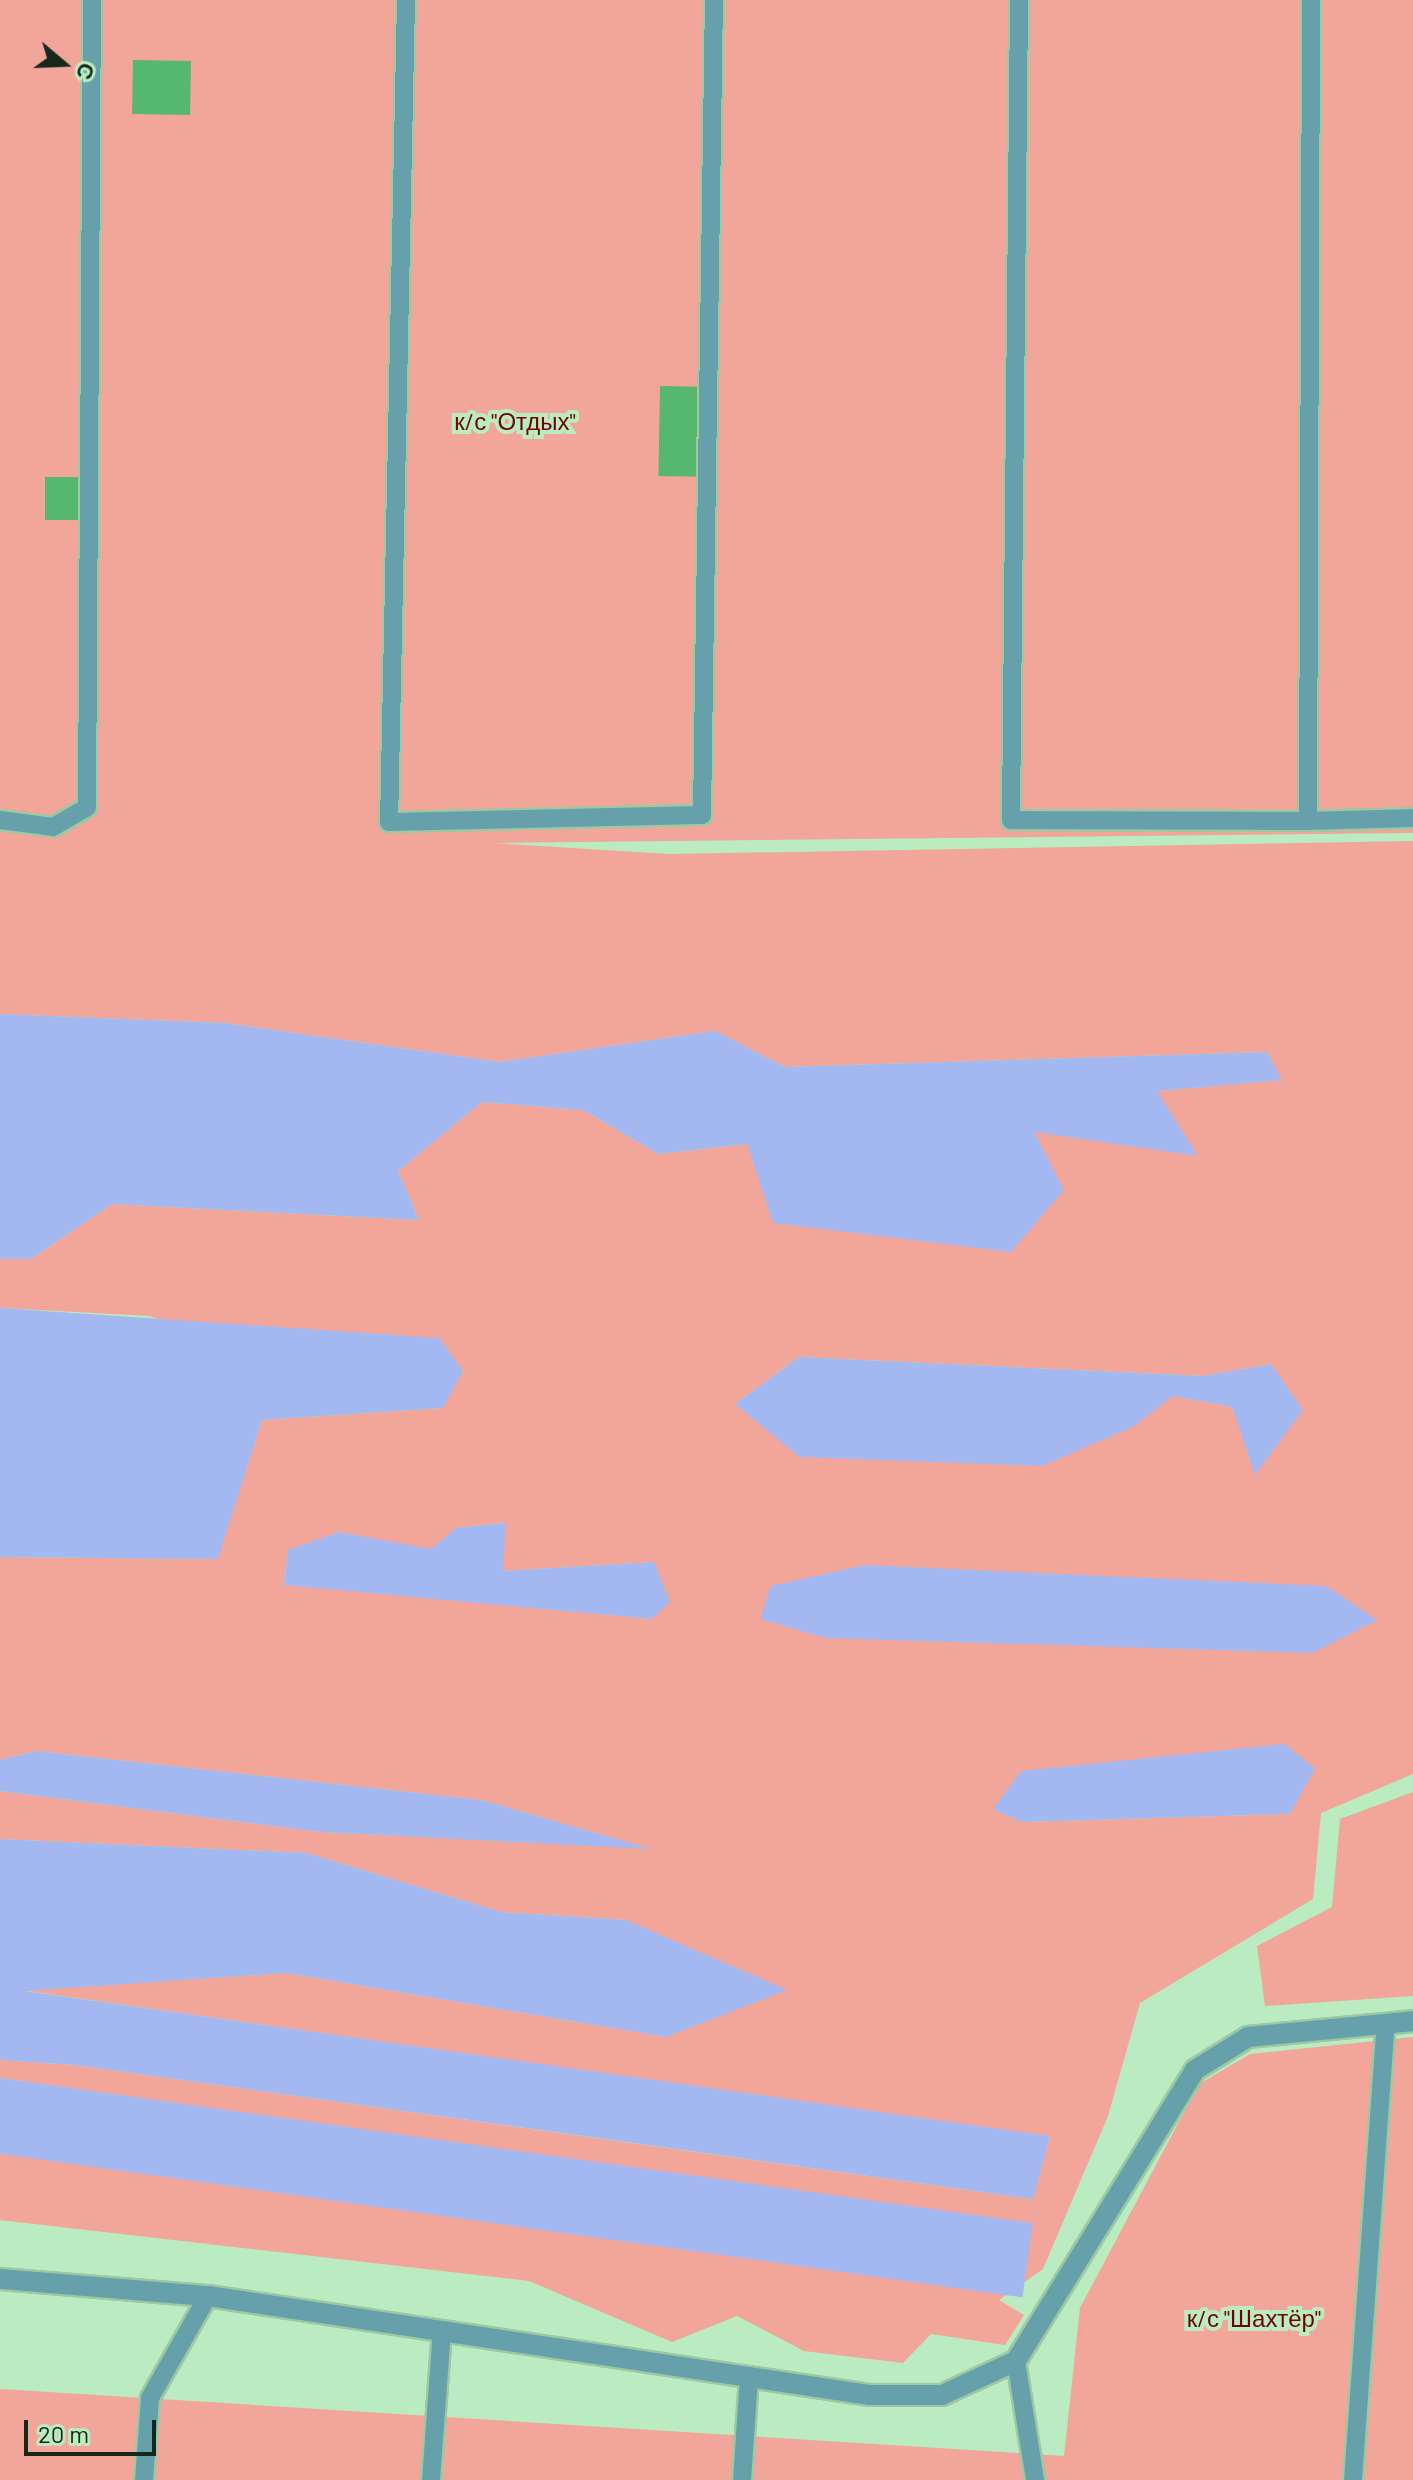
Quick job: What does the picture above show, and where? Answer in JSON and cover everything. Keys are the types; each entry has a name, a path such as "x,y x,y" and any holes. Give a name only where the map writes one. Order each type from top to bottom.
{"street":[{"path":"0,2279 208,2296 869,2395 942,2395 1016,2361 1195,2070 1248,2037 1413,2021"}],"lane":[{"path":"0,820 53,827 87,807 92,0"},
{"path":"406,0 389,822 702,815 714,0"},
{"path":"1019,0 1011,820 1308,821 1413,818"},
{"path":"1308,821 1311,0"},
{"path":"1353,2480 1386,2024"},
{"path":"144,2480 150,2398 208,2296"},
{"path":"431,2480 442,2330"},
{"path":"1016,2361 1035,2480"},
{"path":"742,2480 749,2376"}],"green space":[{"name":"к/с \"Отдых\"","path":"0,0 1413,0 1413,833 493,843 669,854 1413,841 1413,1774 1321,1813 1313,1899 1140,2003 1108,2116 1043,2269 999,2300 1024,2315 1005,2345 931,2334 903,2363 804,2351 737,2316 672,2342 529,2281 0,2220 0,2153 142,2172 1032,2225 0,2078 0,2060 75,2065 1032,2199 1050,2137 20,1990 286,1973 666,2037 626,1920 501,1912 306,1853 0,1839 0,1791 321,1832 647,1848 481,1800 36,1751 0,1760 0,1557 217,1559 262,1420 443,1408 149,1316 0,1308 0,1259 31,1259 112,1204 419,1220 398,1171 482,1102 583,1110 658,1154 747,1144 1033,1131 1197,1155 1156,1091 1281,1080 1267,1052 785,1067 715,1031 500,1062 224,1023 0,1014","holes":["799,1357 1204,1376 1271,1364 1232,1407 1173,1396 735,1404","505,1523 502,1571 654,1562 652,1619 284,1584 288,1551 339,1532 431,1550 456,1528","993,1809 1289,1814 1022,1822"]},
{"path":"1413,1792 1413,1996 1265,2006 1257,1946 1332,1907 1340,1819"},
{"name":"к/с \"Шахтёр\"","path":"1413,2037 1413,2480 0,2480 0,2389 1064,2456 1080,2308 1199,2084 1250,2054"}],"water":[{"path":"0,1014 224,1023 500,1062 715,1031 785,1067 1267,1052 1282,1080 1157,1091 1198,1156 1034,1132 1064,1190 1011,1252 773,1223 747,1144 658,1154 583,1110 482,1102 398,1171 419,1220 112,1204 31,1259 0,1259"},
{"path":"0,1308 439,1338 463,1371 443,1408 262,1420 218,1559 0,1557"},
{"path":"799,1357 1204,1376 1271,1364 1303,1410 1255,1475 1232,1407 1173,1396 1133,1427 1042,1466 799,1457 735,1404"},
{"path":"506,1523 503,1571 654,1562 670,1602 652,1619 284,1585 288,1550 339,1532 431,1549 456,1528"},
{"path":"865,1565 1326,1586 1377,1620 1313,1653 825,1638 760,1619 771,1586"},
{"path":"1285,1744 1315,1769 1290,1814 1022,1822 993,1809 1021,1771"},
{"path":"36,1751 481,1800 651,1849 321,1832 0,1791 0,1760"},
{"path":"0,1839 306,1853 501,1912 626,1920 787,1990 666,2037 286,1973 25,1991 1050,2136 1033,2199 75,2065 0,2060"},
{"path":"0,2078 1033,2223 1022,2297 0,2154"}],"building":[{"path":"133,60 191,61 190,115 132,114"},
{"path":"660,386 702,387 700,477 658,476"},
{"path":"45,477 85,477 85,520 45,520"}]}
